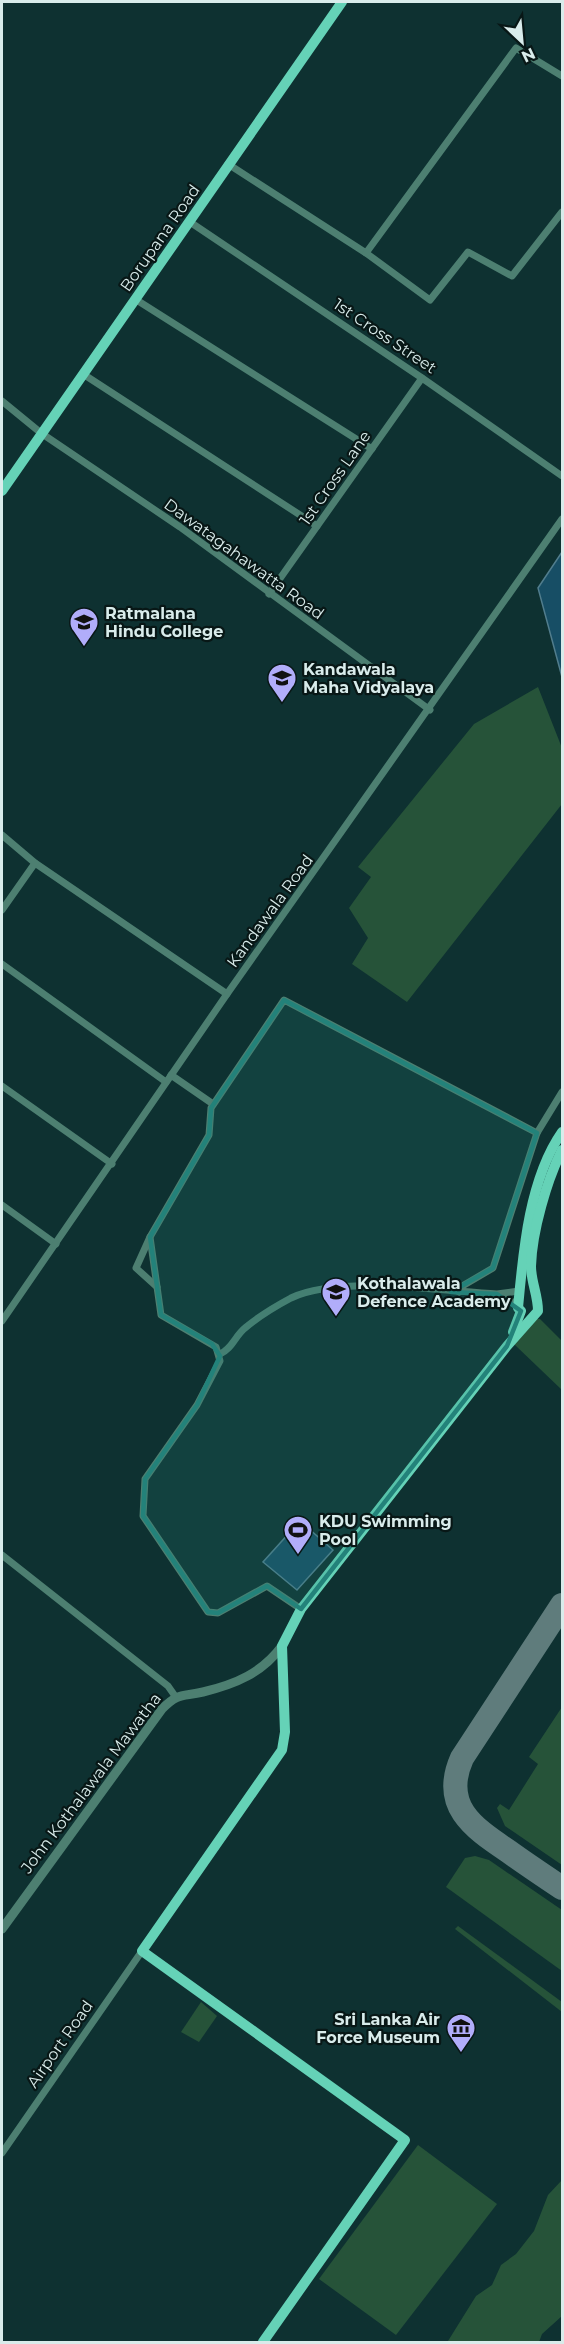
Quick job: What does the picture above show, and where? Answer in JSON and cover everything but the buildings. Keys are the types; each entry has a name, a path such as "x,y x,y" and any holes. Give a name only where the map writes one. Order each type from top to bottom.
{"main road":[{"name":"Borupana Road","path":"2,491 342,2"},
{"path":"263,2343 405,2140 142,1951 282,1749 285,1731 282,1646 301,1609 507,1346 532,1315 538,1311 538,1301 524,1287 523,1253 534,1203 552,1147 562,1132"},
{"path":"507,1346 531,1263 544,1200 562,1150"}],"street":[{"path":"366,253 516,48 562,76"},
{"path":"228,164 366,253 430,300 468,252 512,276 562,212"},
{"name":"1st Cross Street","path":"190,222 422,378 562,476"},
{"path":"135,299 372,449"},
{"path":"83,374 317,526"},
{"name":"1st Cross Lane","path":"269,594 422,378"},
{"name":"Dawatagahawatta Road","path":"2,401 41,433 180,527 430,710"},
{"name":"Kandawala Road","path":"2,1321 227,994 430,710 562,519"},
{"path":"2,836 35,863 227,994"},
{"path":"2,910 35,863"},
{"path":"2,964 166,1082"},
{"path":"157,1287 136,1269 150,1237 209,1135 210,1112 213,1104 284,1000 537,1133"},
{"path":"171,1075 213,1104"},
{"path":"2,1086 112,1164"},
{"path":"459,1292 464,1285 493,1268 537,1133 562,1092"},
{"path":"2,1205 56,1244"},
{"path":"150,1237 161,1315 212,1344 220,1354 218,1369 211,1382 145,1479 143,1516 208,1612 219,1613 267,1586 301,1609"},
{"path":"220,1354 227,1351 249,1324 289,1299 313,1290 335,1286 497,1294 524,1287"},
{"path":"497,1294 512,1301 519,1310 532,1315"},
{"path":"2,1555 168,1686 175,1696"},
{"name":"John Kothalawala Mawatha","path":"2,1929 162,1709 175,1696 214,1689 244,1679 266,1665 282,1646"},
{"name":"Airport Road","path":"2,2153 142,1951"}],"highlighted area":[{"path":"284,1000 537,1133 493,1268 451,1292 497,1294 521,1311 507,1346 301,1609 267,1586 218,1613 208,1612 143,1516 145,1479 197,1405 220,1356 212,1344 161,1315 150,1237 209,1135 211,1108"}],"green space":[{"path":"538,687 562,748 562,804 407,1002 352,964 368,938 349,908 371,877 358,867 474,724"},
{"path":"536,1319 540,1319 562,1341 562,1390 515,1345 515,1341"},
{"path":"562,1707 562,1865 505,1826 497,1808 500,1804 509,1810 538,1764 529,1757"},
{"path":"475,1856 489,1860 562,1910 562,1971 446,1887 465,1858"},
{"path":"458,1926 562,2002 562,2012 455,1929"},
{"path":"201,2002 217,2016 199,2042 181,2032"},
{"path":"418,2145 497,2204 396,2335 319,2279"},
{"path":"562,2180 562,2316 542,2334 539,2342 441,2342 448,2341 476,2296 492,2285 501,2265 516,2254 534,2231 548,2195"}],"water":[{"path":"562,552 562,677 538,588"},
{"name":"KDU Swimming Pool","path":"300,1521 333,1550 297,1590 263,1562"}],"taxiway":[{"path":"562,1605 462,1758 456,1775 455,1789 458,1802 472,1823 495,1842 562,1888"}],"place":[{"name":"Ratmalana Hindu College","path":"84,648"},
{"name":"Kandawala Maha Vidyalaya","path":"282,704"},
{"name":"Kothalawala Defence Academy","path":"336,1318"},
{"name":"KDU Swimming Pool","path":"298,1556"},
{"name":"Sri Lanka Air Force Museum","path":"461,2054"}]}
